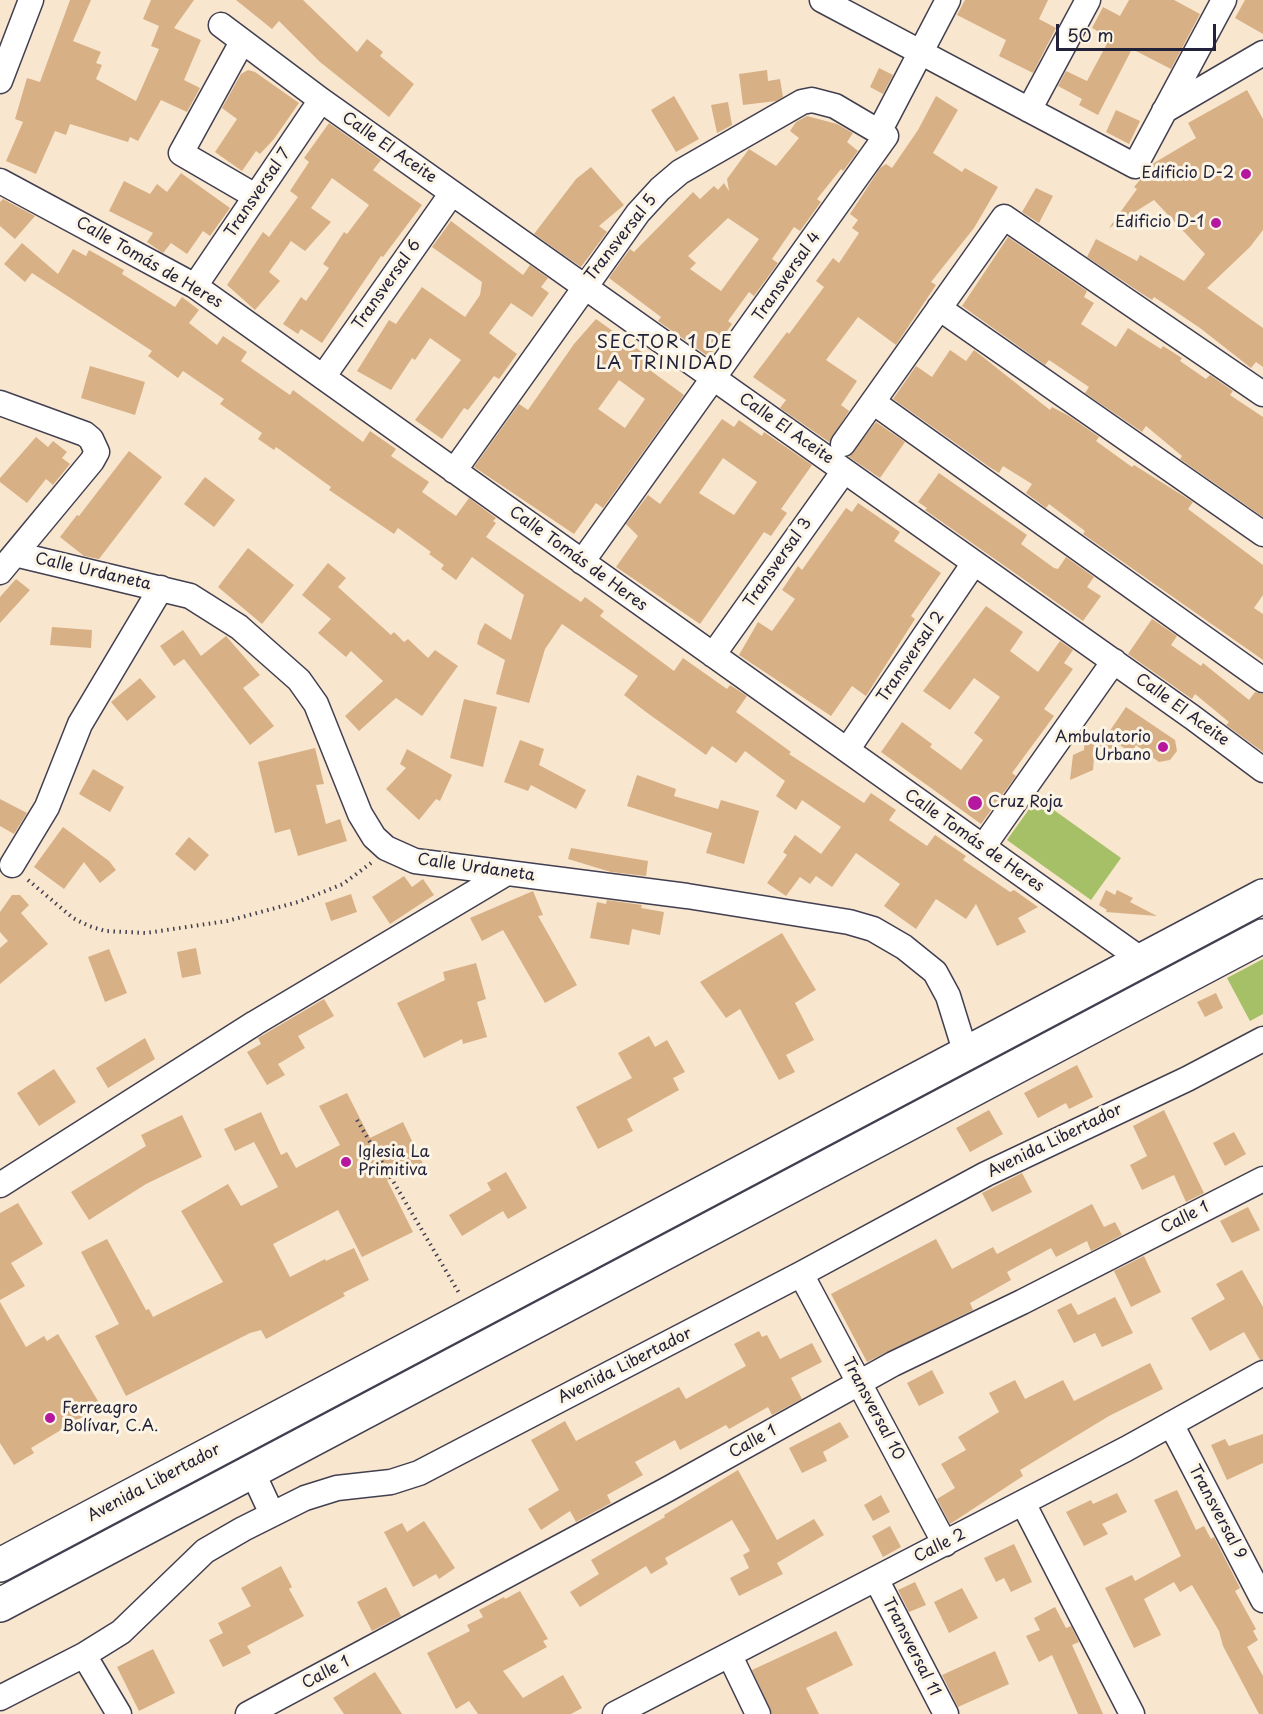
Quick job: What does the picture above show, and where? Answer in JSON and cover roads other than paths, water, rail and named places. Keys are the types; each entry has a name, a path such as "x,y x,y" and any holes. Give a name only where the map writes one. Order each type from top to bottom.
{"main road":[{"name":"Avenida Libertador","path":"0,1565 1263,897"},
{"path":"0,1605 1263,936"},
{"path":"288,1413 305,1443"}],"street":[{"path":"0,81 31,0"},
{"path":"822,0 1135,166 1224,0"},
{"name":"Transversal 4","path":"582,562 715,379 883,134 948,0"},
{"path":"1029,110 1088,0"},
{"name":"Calle El Aceite","path":"220,25 1114,661 1263,770"},
{"path":"242,42 181,153 255,196"},
{"path":"1164,111 1263,53"},
{"name":"Transversal 7","path":"195,286 321,99"},
{"name":"Transversal 5","path":"454,471 584,286 660,189 706,156 802,102 818,100 826,102 883,134"},
{"name":"Calle Tomás de Heres","path":"0,181 195,286 1142,960"},
{"name":"Transversal 6","path":"323,377 452,192"},
{"path":"843,444 1004,217 1263,394"},
{"path":"939,308 1263,534"},
{"path":"873,402 1263,680"},
{"path":"0,403 73,428 91,439 96,448 96,456 0,572"},
{"name":"Transversal 3","path":"712,656 844,471"},
{"name":"Calle Urdaneta","path":"15,554 190,596 211,607 268,650 299,681 316,704 360,814 374,837 386,848 415,861 687,896 849,922 873,929 904,947 938,977 948,996 966,1054"},
{"name":"Transversal 2","path":"847,750 974,563"},
{"path":"12,865 57,787 64,759 80,723 162,588"},
{"path":"983,847 1114,661"},
{"path":"0,1185 255,1023 507,873"},
{"name":"Avenida Libertador","path":"0,1698 84,1655 136,1619 158,1594 205,1551 272,1514 304,1498 337,1488 392,1482 419,1473 801,1274 1004,1165 1187,1080 1263,1039"},
{"name":"Calle 1","path":"248,1714 668,1489 859,1383 1263,1179"},
{"name":"Transversal 10","path":"801,1274 945,1544"},
{"name":"Calle 2","path":"615,1714 1023,1503 1263,1373"},
{"name":"Transversal 9","path":"1171,1424 1263,1600"},
{"path":"252,1471 272,1514"},
{"path":"1023,1503 1132,1714"},
{"name":"Transversal 11","path":"876,1579 946,1714"},
{"path":"84,1655 119,1714"},
{"path":"730,1656 758,1714"}],"place":[{"name":"Edificio D-2","path":"1246,174"},
{"name":"Edificio D-1","path":"1216,223"},
{"name":"Ambulatorio Urbano","path":"1163,747"},
{"name":"Cruz Roja","path":"975,803"},
{"name":"Iglesia La Primitiva","path":"346,1162"},
{"name":"Ferreagro Bolívar, C.A.","path":"50,1418"}],"district":[{"name":"SECTOR 1 DE LA TRINIDAD","path":"665,353"}]}
